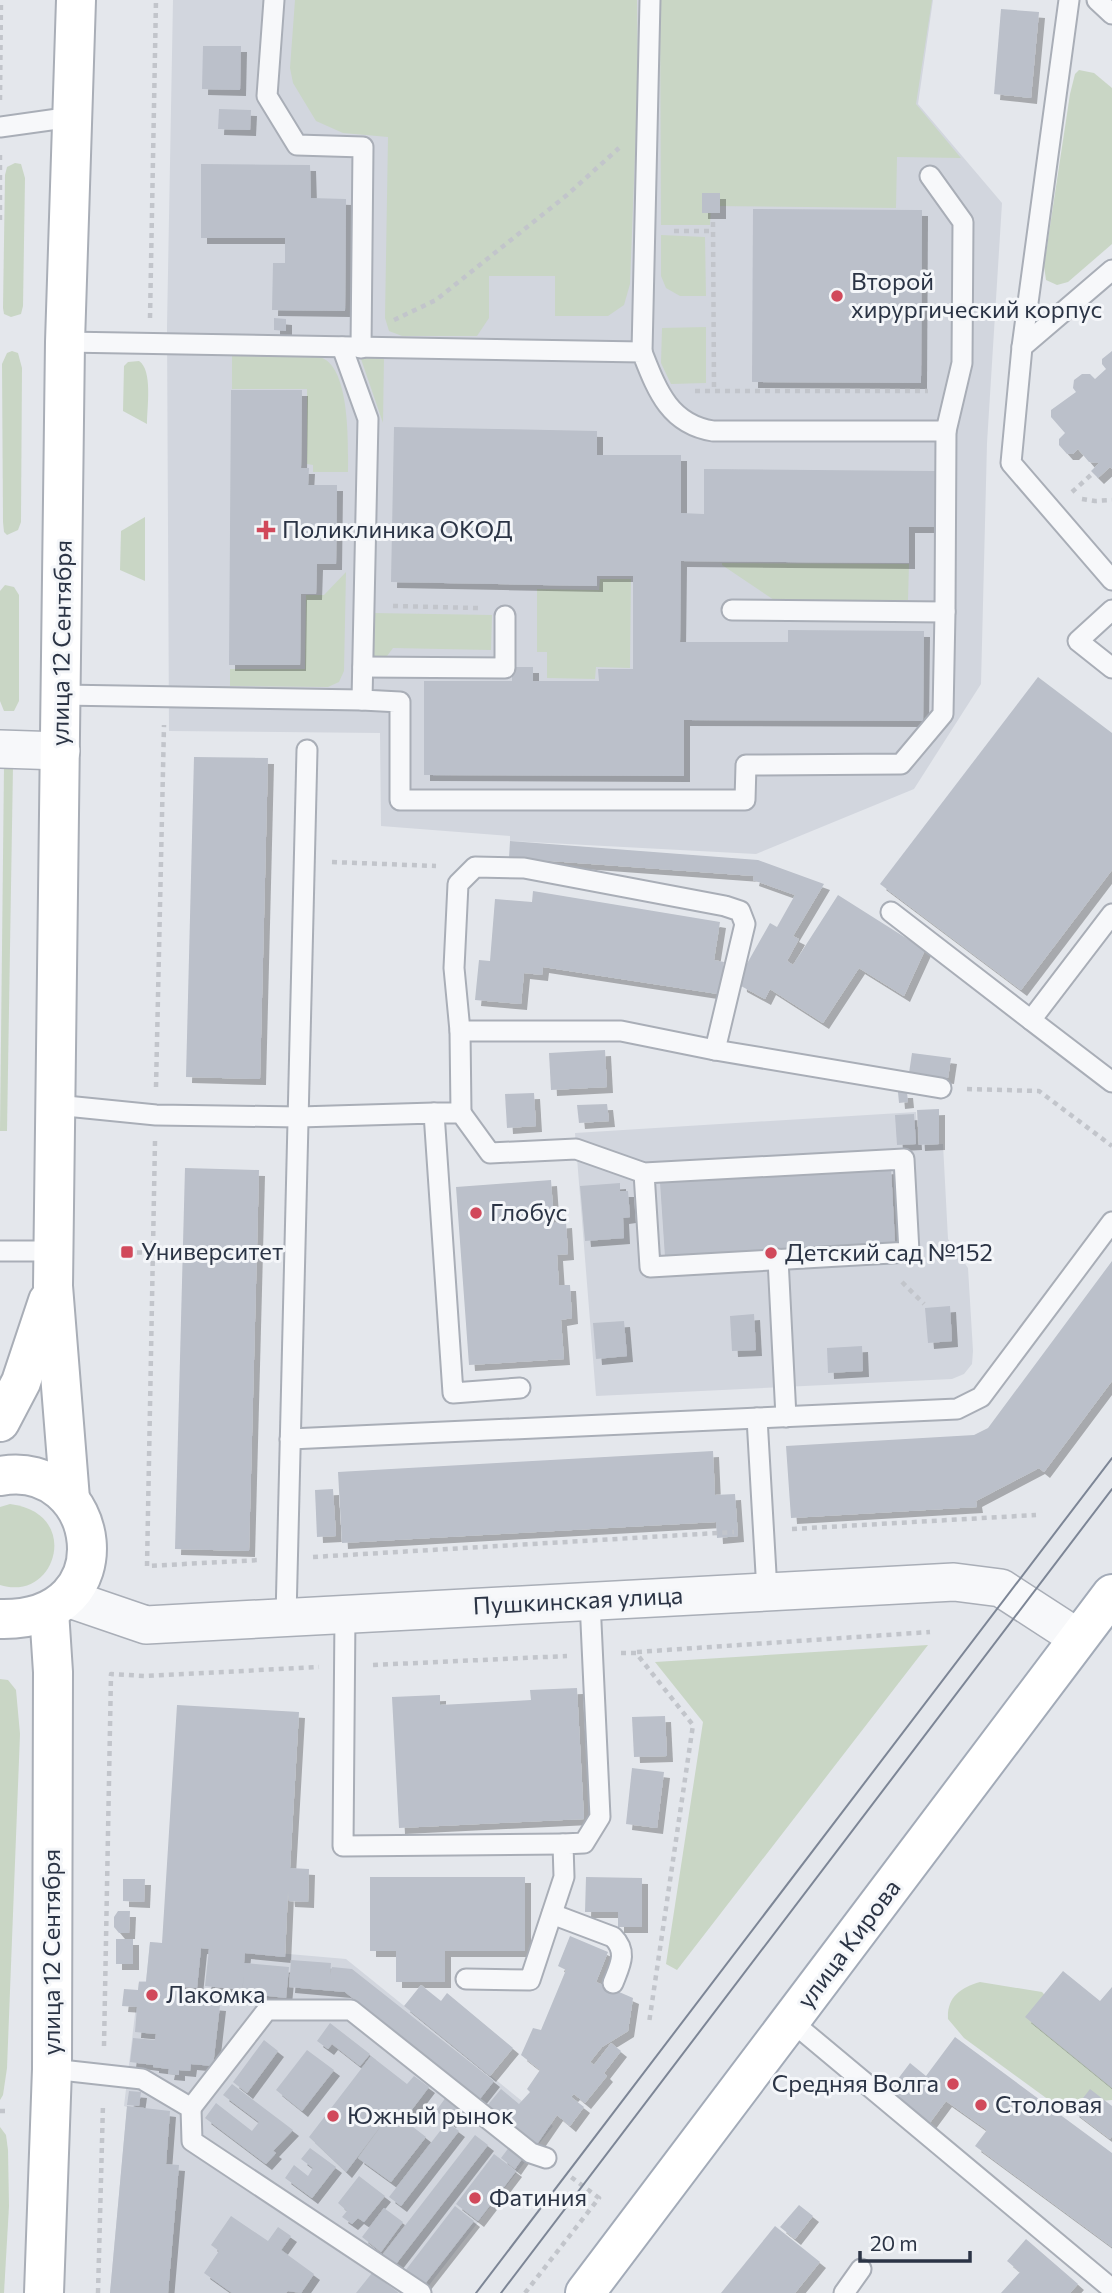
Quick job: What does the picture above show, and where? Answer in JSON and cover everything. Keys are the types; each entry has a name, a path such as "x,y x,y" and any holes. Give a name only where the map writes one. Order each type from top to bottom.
{"main road":[{"name":"улица 12 Сентября","path":"70,1499 53,1268 65,342 76,0"},
{"name":"улица 12 Сентября","path":"0,1422 21,1382 53,1268"},
{"path":"0,1476 16,1473 46,1480 70,1499 82,1518 87,1538 87,1560 79,1581 58,1604 24,1619 0,1619"},
{"name":"улица Кирова","path":"585,2293 1112,1594"},
{"name":"улица 12 Сентября","path":"44,2293 52,2069 53,1672 58,1604"}],"street":[{"path":"0,749 61,751"},
{"name":"Пушкинская улица","path":"58,1604 146,1625 954,1581 1002,1588 1078,1638"}],"lane":[{"path":"274,0 267,96 297,145 363,147 352,347 368,419 362,700"},
{"path":"650,0 642,352 659,391 681,419 696,428 946,431"},
{"path":"1069,0 1022,347 1011,463 1112,580"},
{"path":"1097,0 1112,14"},
{"path":"0,127 72,117"},
{"path":"62,695 400,702 400,800 745,800 746,765 901,764 943,714 946,431 962,363 963,222 930,176"},
{"path":"1022,347 1112,270"},
{"path":"65,342 642,352"},
{"path":"732,610 946,612"},
{"path":"1112,610 1078,641 1112,668"},
{"path":"363,667 505,668 505,616"},
{"path":"286,1617 307,750"},
{"path":"644,1173 650,1267 909,1252 904,1158 644,1173 576,1149 490,1153 461,1113 460,1031 454,968 458,884 475,867 524,868 740,911 745,924 715,1051"},
{"path":"891,912 1112,1082"},
{"path":"1031,1020 1112,914"},
{"path":"460,1031 621,1031 715,1051 941,1088"},
{"path":"56,1105 156,1115 299,1117 461,1113"},
{"path":"434,1114 453,1393 520,1388"},
{"path":"290,1440 957,1409 981,1397 1112,1222"},
{"path":"0,1251 53,1268"},
{"path":"778,1259 786,1417"},
{"path":"757,1418 767,1591"},
{"path":"345,1614 343,1846 584,1843 600,1817 590,1601"},
{"path":"466,1979 530,1980 564,1877 563,1844"},
{"path":"552,1914 613,1937 620,1944 623,1956 613,1983"},
{"path":"421,2293 192,2141 191,2108 267,2010 351,2010 531,2153 546,2158"},
{"path":"791,2021 1112,2288"},
{"path":"52,2069 142,2079 191,2108"},
{"path":"844,2293 861,2269"}],"path":[{"path":"149,344 156,0"},
{"path":"352,347 399,316 436,300 567,195 647,122"},
{"path":"713,222 714,390"},
{"path":"645,230 713,231"},
{"path":"659,391 935,391"},
{"path":"1093,474 1070,494 1095,501 1112,500"},
{"path":"364,606 505,608 505,616"},
{"path":"304,861 475,867"},
{"path":"941,1088 1039,1091 1112,1146"},
{"path":"127,1252 153,1253"},
{"path":"147,1566 1036,1515"},
{"path":"97,2293 111,1674 145,1676 636,1653 930,1632"},
{"path":"636,1653 693,1725 649,2023"},
{"path":"0,2110 10,2111"},
{"path":"525,2293 599,2198 546,2158"}],"shaded area":[{"path":"173,0 933,0 918,104 1002,203 987,443 981,684 914,789 756,854 510,841 510,836 381,826 380,733 169,731 167,327"},
{"name":"Детский сад №152","path":"916,1112 918,1145 943,1144 948,1239 968,1268 973,1351 972,1364 964,1374 952,1379 596,1396 575,1133"},
{"name":"Южный рынок","path":"150,1942 346,1959 553,2126 423,2293 110,2293 127,2107 124,2106 139,1981 146,1981"}],"green space":[{"path":"295,0 637,0 638,77 630,284 624,305 608,316 555,316 555,276 489,276 489,318 477,336 402,336 389,331 385,318 388,137 343,133 316,121 293,83 290,68"},
{"path":"660,0 932,0 916,104 961,158 897,157 896,208 711,206 710,225 661,225"},
{"path":"1079,70 1094,73 1112,88 1112,244 1068,282 1057,285 1046,280 1044,266 1070,94 1075,74"},
{"path":"15,163 21,164 25,178 23,306 21,314 11,317 4,314 3,308 5,175 7,167"},
{"path":"661,235 705,237 706,296 680,296 666,288 661,276"},
{"path":"706,327 706,383 671,384 661,363 662,328"},
{"path":"7,353 18,353 22,368 21,522 18,530 7,535 3,522 2,364"},
{"path":"232,356 319,357 329,363 337,374 346,408 348,472 313,472 313,465 307,464 307,389 232,389"},
{"path":"360,356 384,356 383,423"},
{"path":"139,361 148,381 147,424 123,411 124,366 128,362"},
{"path":"145,517 145,581 120,570 121,531"},
{"path":"722,563 909,564 908,600 774,600"},
{"path":"346,572 344,671 339,682 328,687 230,686 230,669 305,669 306,595 324,595"},
{"path":"600,579 631,579 630,668 596,667 595,679 547,678 547,652 537,652 537,589 599,590"},
{"path":"5,585 14,587 19,595 19,701 14,711 4,711 0,701 0,591"},
{"path":"373,613 492,615 491,650 393,648 384,660 374,659"},
{"path":"4,766 13,766 7,1131 0,1131"},
{"path":"10,1504 33,1511 47,1523 54,1538 53,1555 47,1570 35,1581 20,1587 0,1585 0,1507"},
{"path":"928,1645 677,1970 666,1964 703,1722 655,1662"},
{"path":"0,1679 8,1680 16,1690 20,1734 7,2068 0,2100"},
{"path":"980,1982 1042,1992 1112,2071 1112,2100 1076,2106 1053,2103 964,2038 948,2019 948,2011 956,1994"},
{"path":"0,2127 6,2135 8,2150 9,2206 4,2293 0,2293"}],"building":[{"path":"1001,9 1039,12 1031,98 994,94"},
{"path":"203,46 241,46 240,90 202,89"},
{"path":"219,109 251,110 250,130 218,129"},
{"path":"201,164 310,165 311,198 346,199 345,311 272,310 273,263 285,263 285,238 201,238"},
{"path":"702,193 720,193 720,213 702,213"},
{"name":"Второй хирургический корпус","path":"753,209 922,210 921,383 752,382"},
{"path":"274,318 286,319 286,331 274,330"},
{"path":"1112,351 1112,469 1110,467 1098,478 1091,471 1099,463 1089,462 1078,449 1073,454 1067,454 1059,445 1059,439 1065,433 1051,417 1051,410 1076,392 1073,388 1074,380 1082,374 1090,374 1095,379 1106,369 1102,359"},
{"name":"Поликлиника ОКОД","path":"231,390 302,390 301,468 309,468 308,485 337,485 336,564 317,564 316,594 301,594 300,665 229,665"},
{"path":"394,427 597,431 597,455 681,455 681,513 704,514 704,469 935,471 935,527 909,527 909,563 681,561 680,642 788,642 788,630 924,631 923,721 684,720 684,776 424,775 424,681 512,681 512,667 533,667 533,681 599,681 598,669 633,669 633,576 597,576 597,586 391,582"},
{"path":"1038,677 1112,733 1112,870 1021,990 880,884"},
{"path":"194,757 268,758 260,1079 186,1077"},
{"path":"510,841 758,860 824,884 793,936 799,939 787,961 793,965 838,895 925,950 904,996 859,968 823,1023 770,989 765,999 741,986 740,976 770,923 777,927 795,895 753,880 754,876 509,858"},
{"path":"533,891 720,922 714,960 724,962 718,994 543,967 542,975 524,973 521,1004 475,1000 479,960 490,961 495,899 532,902"},
{"path":"605,1050 607,1087 551,1090 549,1053"},
{"path":"912,1053 951,1058 948,1078 909,1073"},
{"path":"898,1092 907,1092 908,1102 899,1103"},
{"path":"534,1093 536,1126 507,1128 505,1094"},
{"path":"607,1104 609,1121 579,1123 577,1105"},
{"path":"939,1109 939,1144 919,1145 917,1110"},
{"path":"914,1114 916,1144 897,1145 895,1115"},
{"path":"185,1168 259,1170 249,1551 175,1549"},
{"path":"891,1168 895,1243 665,1257 660,1182"},
{"path":"551,1180 554,1223 566,1222 568,1254 557,1255 559,1285 570,1285 572,1318 561,1320 564,1359 469,1365 456,1187"},
{"path":"620,1183 620,1191 628,1191 630,1217 623,1218 624,1238 585,1241 580,1186"},
{"path":"1112,1261 1112,1381 1044,1472 1039,1468 976,1501 977,1507 791,1518 786,1446 974,1435 988,1428"},
{"path":"950,1306 952,1341 928,1343 925,1308"},
{"path":"754,1314 756,1350 732,1351 730,1316"},
{"path":"624,1321 627,1356 596,1359 593,1323"},
{"path":"862,1346 863,1371 828,1373 827,1348"},
{"path":"713,1451 715,1495 735,1494 738,1536 717,1538 716,1522 342,1543 338,1472"},
{"path":"333,1489 336,1536 317,1537 315,1490"},
{"path":"577,1688 584,1819 399,1828 392,1697 440,1695 440,1705 531,1700 530,1690"},
{"path":"177,1705 299,1712 290,1868 309,1869 308,1902 289,1901 288,1891 285,1957 245,1953 244,1963 289,1967 286,1998 242,1993 244,1976 242,1990 205,1986 209,1949 201,1948 197,1988 185,1987 183,2002 220,2005 213,2066 191,2064 190,2071 179,2070 179,2075 168,2074 169,2069 130,2062 133,2038 155,2040 156,2034 135,2032 137,2007 122,2006 124,1989 138,1990 139,1982 146,1982 150,1942 162,1943"},
{"path":"665,1716 667,1756 634,1757 632,1717"},
{"path":"632,1768 664,1772 657,1828 626,1824"},
{"path":"370,1877 525,1877 525,1951 445,1951 445,1982 396,1982 396,1951 370,1951"},
{"path":"586,1877 642,1878 642,1927 618,1927 618,1912 585,1912"},
{"path":"123,1879 145,1879 144,1902 123,1901"},
{"path":"118,1911 130,1911 129,1933 119,1933 114,1927 114,1917"},
{"path":"570,1936 608,1952 596,1982 633,1998 628,2031 602,2047 590,2062 594,2065 611,2043 621,2051 604,2073 607,2076 585,2103 574,2094 571,2097 584,2107 570,2126 557,2115 535,2147 486,2107 501,2089 519,2104 530,2092 527,2089 540,2070 521,2055 533,2028 541,2030 566,1970 558,1966"},
{"path":"116,1939 133,1939 133,1964 116,1964"},
{"path":"291,1960 331,1963 330,1975 332,1967 352,1969 494,2081 479,2100 345,1992 289,1987"},
{"path":"1063,1971 1100,2001 1112,1987 1112,2088 1025,2017"},
{"path":"421,1985 441,2001 447,1993 513,2048 490,2076 404,2006"},
{"path":"330,2023 370,2054 360,2066 332,2044 328,2049 317,2041"},
{"path":"955,2037 1112,2153 1112,2247 975,2146 987,2130 946,2101 929,2124 888,2092 910,2063 926,2076"},
{"path":"264,2040 278,2051 247,2093 233,2082"},
{"path":"307,2050 334,2070 302,2111 276,2090"},
{"path":"371,2056 407,2084 414,2076 429,2087 404,2120 426,2137 391,2182 358,2158 392,2111 346,2172 309,2137"},
{"path":"232,2084 293,2130 273,2151 276,2153 266,2164 205,2118 216,2103 252,2131 259,2122 223,2095"},
{"path":"1090,2089 1112,2106 1110,2139 1073,2111"},
{"path":"129,2091 141,2092 139,2106 127,2105"},
{"path":"446,2097 460,2108 450,2122 436,2111"},
{"path":"127,2106 170,2111 166,2164 179,2165 168,2293 110,2293"},
{"path":"447,2122 459,2131 401,2206 389,2197"},
{"path":"475,2135 488,2145 396,2264 383,2254"},
{"path":"510,2146 524,2156 515,2169 501,2158"},
{"path":"310,2148 336,2167 312,2198 285,2178 294,2165 308,2176 313,2168 301,2159"},
{"path":"494,2154 516,2171 478,2221 456,2204"},
{"path":"359,2176 385,2196 364,2222 358,2218 352,2224 342,2217 347,2211 338,2203"},
{"path":"799,2205 813,2216 795,2239 780,2227"},
{"path":"455,2206 474,2221 424,2285 405,2271"},
{"path":"384,2208 403,2222 381,2252 362,2237"},
{"path":"231,2216 268,2241 278,2227 291,2236 281,2250 314,2274 301,2293 232,2293 204,2273 219,2251 211,2245"},
{"path":"775,2226 820,2262 795,2293 721,2293"},
{"path":"1026,2239 1078,2284 1070,2293 1001,2293 1020,2272 1007,2261"},
{"path":"372,2273 399,2293 356,2293"}],"tram line":[{"path":"476,2293 1112,1458"},
{"path":"501,2293 1112,1489"}],"place":[{"name":"Второй хирургический корпус","path":"837,296"},
{"name":"Поликлиника ОКОД","path":"266,530"},
{"name":"Глобус","path":"476,1213"},
{"name":"Университет","path":"127,1252"},
{"name":"Детский сад №152","path":"771,1253"},
{"name":"Лакомка","path":"152,1995"},
{"name":"Средняя Волга","path":"953,2084"},
{"name":"Столовая","path":"981,2105"},
{"name":"Южный рынок","path":"333,2116"},
{"name":"Фатиния","path":"475,2198"}]}
